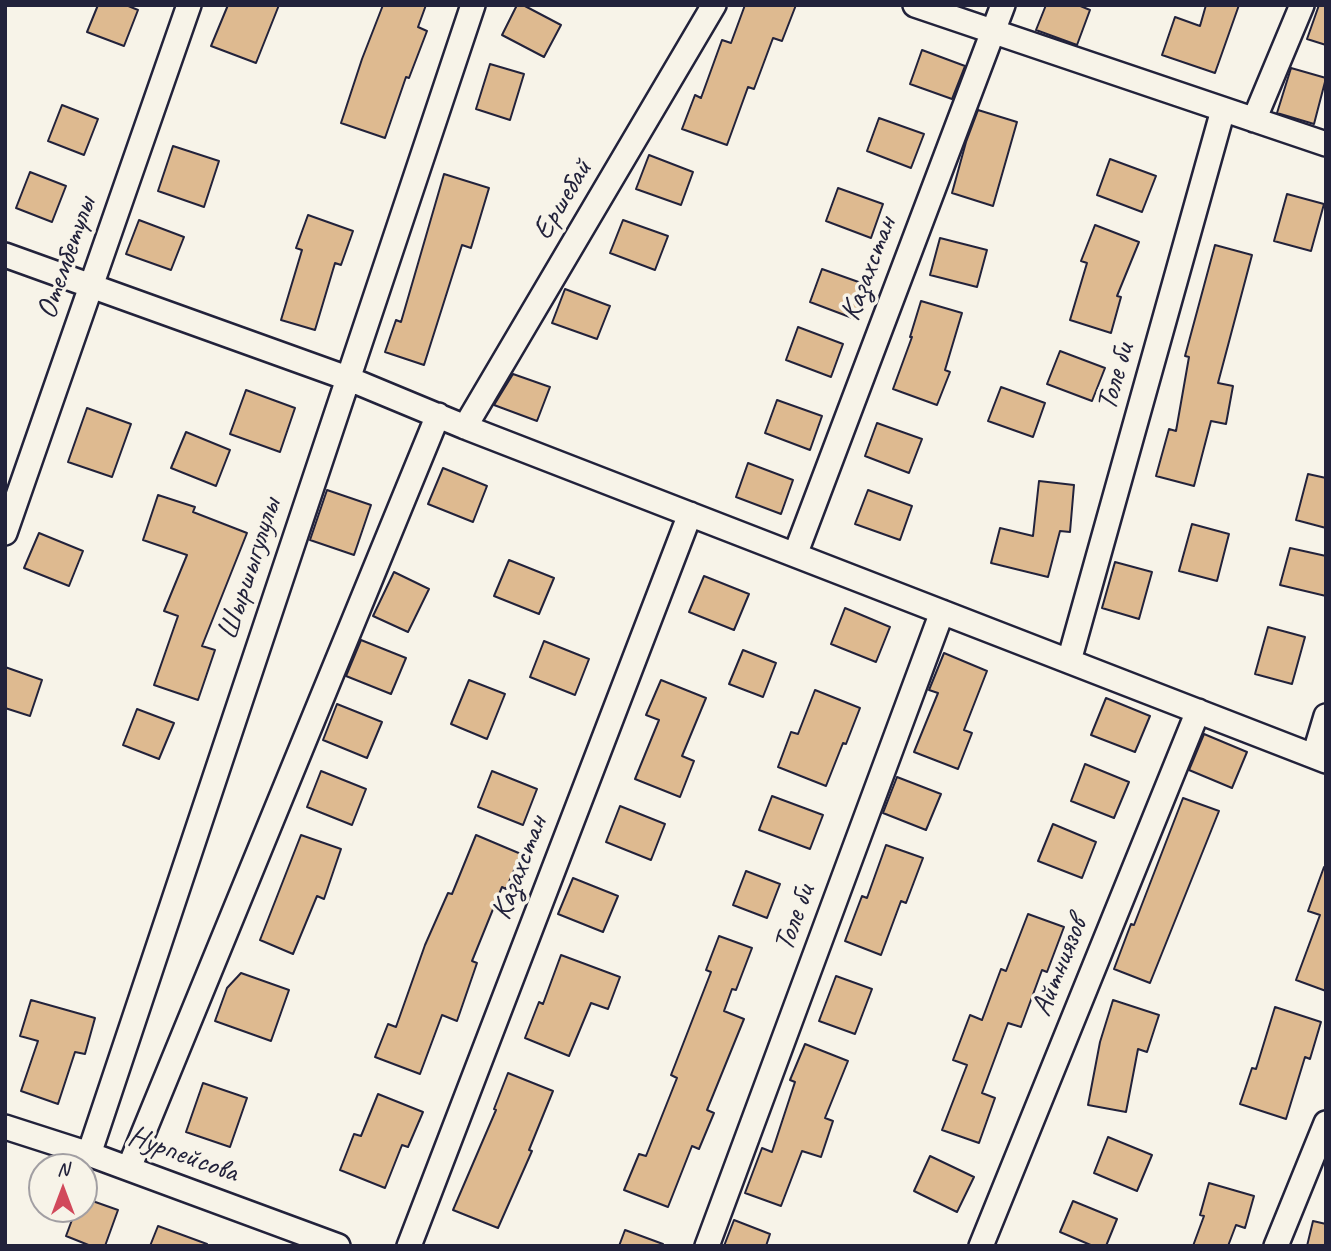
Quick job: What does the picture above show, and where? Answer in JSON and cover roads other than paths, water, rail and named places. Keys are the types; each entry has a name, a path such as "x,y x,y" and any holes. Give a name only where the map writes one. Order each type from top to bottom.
{"street":[{"name":"Отембетулы","path":"5,533 189,5"},
{"name":"Шыршыгулулы","path":"89,1153 473,5"},
{"name":"Ершебай","path":"465,427 714,5"},
{"path":"915,5 1326,144"},
{"name":"Казахстан","path":"795,555 1003,5"},
{"path":"1254,120 1301,5"},
{"name":"Толе би","path":"1069,661 1223,110"},
{"path":"5,255 348,378 465,427 1320,759 1326,716"},
{"path":"129,1168 438,415"},
{"name":"Казахстан","path":"408,1246 690,514"},
{"name":"Толе би","path":"707,1246 942,612"},
{"name":"Айтниязов","path":"981,1246 1198,711"},
{"path":"1276,1246 1326,1123"},
{"name":"Нурпейсова","path":"5,1127 86,1153"},
{"name":"Нурпейсова","path":"98,1157 338,1246"}]}
